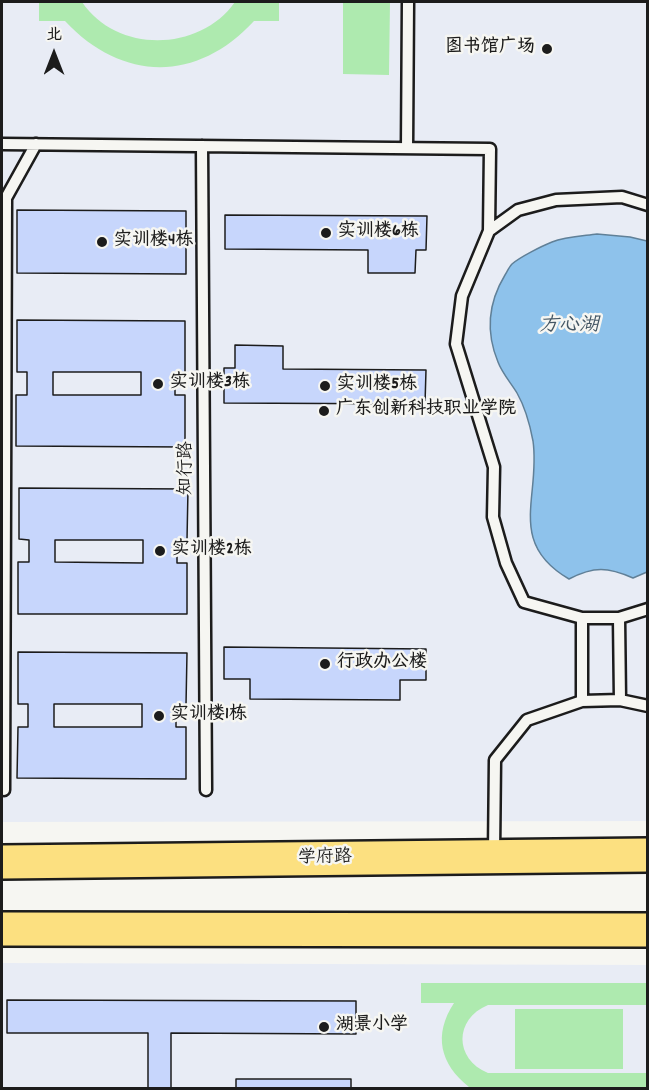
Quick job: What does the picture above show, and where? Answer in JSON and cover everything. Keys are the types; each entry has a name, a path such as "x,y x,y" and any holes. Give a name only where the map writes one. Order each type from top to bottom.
{"main road":[{"name":"学府路","path":"2,862 648,855"},
{"path":"2,930 648,930"}],"lane":[{"path":"407,148 408,2"},
{"path":"2,144 490,148 489,231 462,296 456,344 494,467 493,517 506,562 524,602 582,618 619,618 648,609"},
{"path":"4,790 6,198 36,144"},
{"name":"知行路","path":"202,146 206,790"},
{"path":"489,231 518,210 556,200 622,197 648,205"},
{"path":"582,618 582,701"},
{"path":"619,618 620,700"},
{"path":"494,857 495,760 527,720 582,701 620,700 648,706"}],"shaded area":[{"name":"广东创新科技职业学院","path":"2,2 647,2 647,821 2,822"},
{"name":"湖景小学","path":"2,963 647,965 647,1088 2,1088"}],"green space":[{"path":"39,2 82,2 97,19 116,31 137,38 158,40 180,38 201,30 220,18 235,2 279,2 279,21 254,21 232,41 208,56 184,64 160,67 135,64 111,55 87,41 65,21 39,21"},
{"path":"343,2 390,2 389,75 343,74"},
{"path":"421,983 647,983 647,1005 488,1005 477,1011 469,1020 462,1039 469,1058 477,1067 488,1073 647,1073 647,1088 469,1087 451,1069 443,1048 443,1026 454,1003 421,1003"},
{"path":"515,1009 623,1009 623,1069 515,1069"}],"water":[{"name":"方心湖","path":"597,234 647,241 647,572 633,578 608,570 594,570 569,579 550,565 538,550 532,534 530,517 533,441 522,404 498,362 490,329 495,296 512,264 552,242"}],"building":[{"name":"实训楼4栋","path":"17,210 186,211 186,274 17,273"},
{"name":"实训楼6栋","path":"225,215 427,216 426,250 416,250 415,273 368,273 368,250 225,249"},
{"name":"实训楼3栋","path":"17,320 185,321 185,373 175,373 175,395 185,395 185,447 16,446 16,395 27,395 27,372 17,372","holes":["53,372 141,372 141,395 53,395"]},
{"name":"实训楼5栋","path":"235,345 283,346 283,369 426,370 425,404 224,403 224,368 235,368"},
{"name":"实训楼2栋","path":"19,488 188,489 187,540 177,540 177,563 187,563 187,614 18,614 18,562 29,562 29,540 19,539","holes":["55,540 143,540 143,563 55,562"]},
{"name":"行政办公楼","path":"224,647 426,649 426,680 400,680 400,700 250,699 250,679 224,679"},
{"name":"实训楼1栋","path":"18,652 187,653 186,705 176,705 176,727 186,727 186,779 17,778 18,727 28,727 28,704 18,704","holes":["54,704 142,704 142,727 54,727"]},
{"path":"7,1000 356,1001 356,1034 171,1033 171,1088 148,1088 148,1033 7,1033"},
{"path":"236,1079 351,1079 351,1088 236,1088"}],"place":[{"name":"图书馆广场","path":"547,49"},
{"name":"实训楼6栋","path":"326,233"},
{"name":"实训楼4栋","path":"102,242"},
{"name":"实训楼3栋","path":"158,384"},
{"name":"实训楼5栋","path":"325,386"},
{"name":"广东创新科技职业学院","path":"324,411"},
{"name":"实训楼2栋","path":"160,551"},
{"name":"行政办公楼","path":"325,664"},
{"name":"实训楼1栋","path":"159,716"},
{"name":"湖景小学","path":"324,1027"}]}
